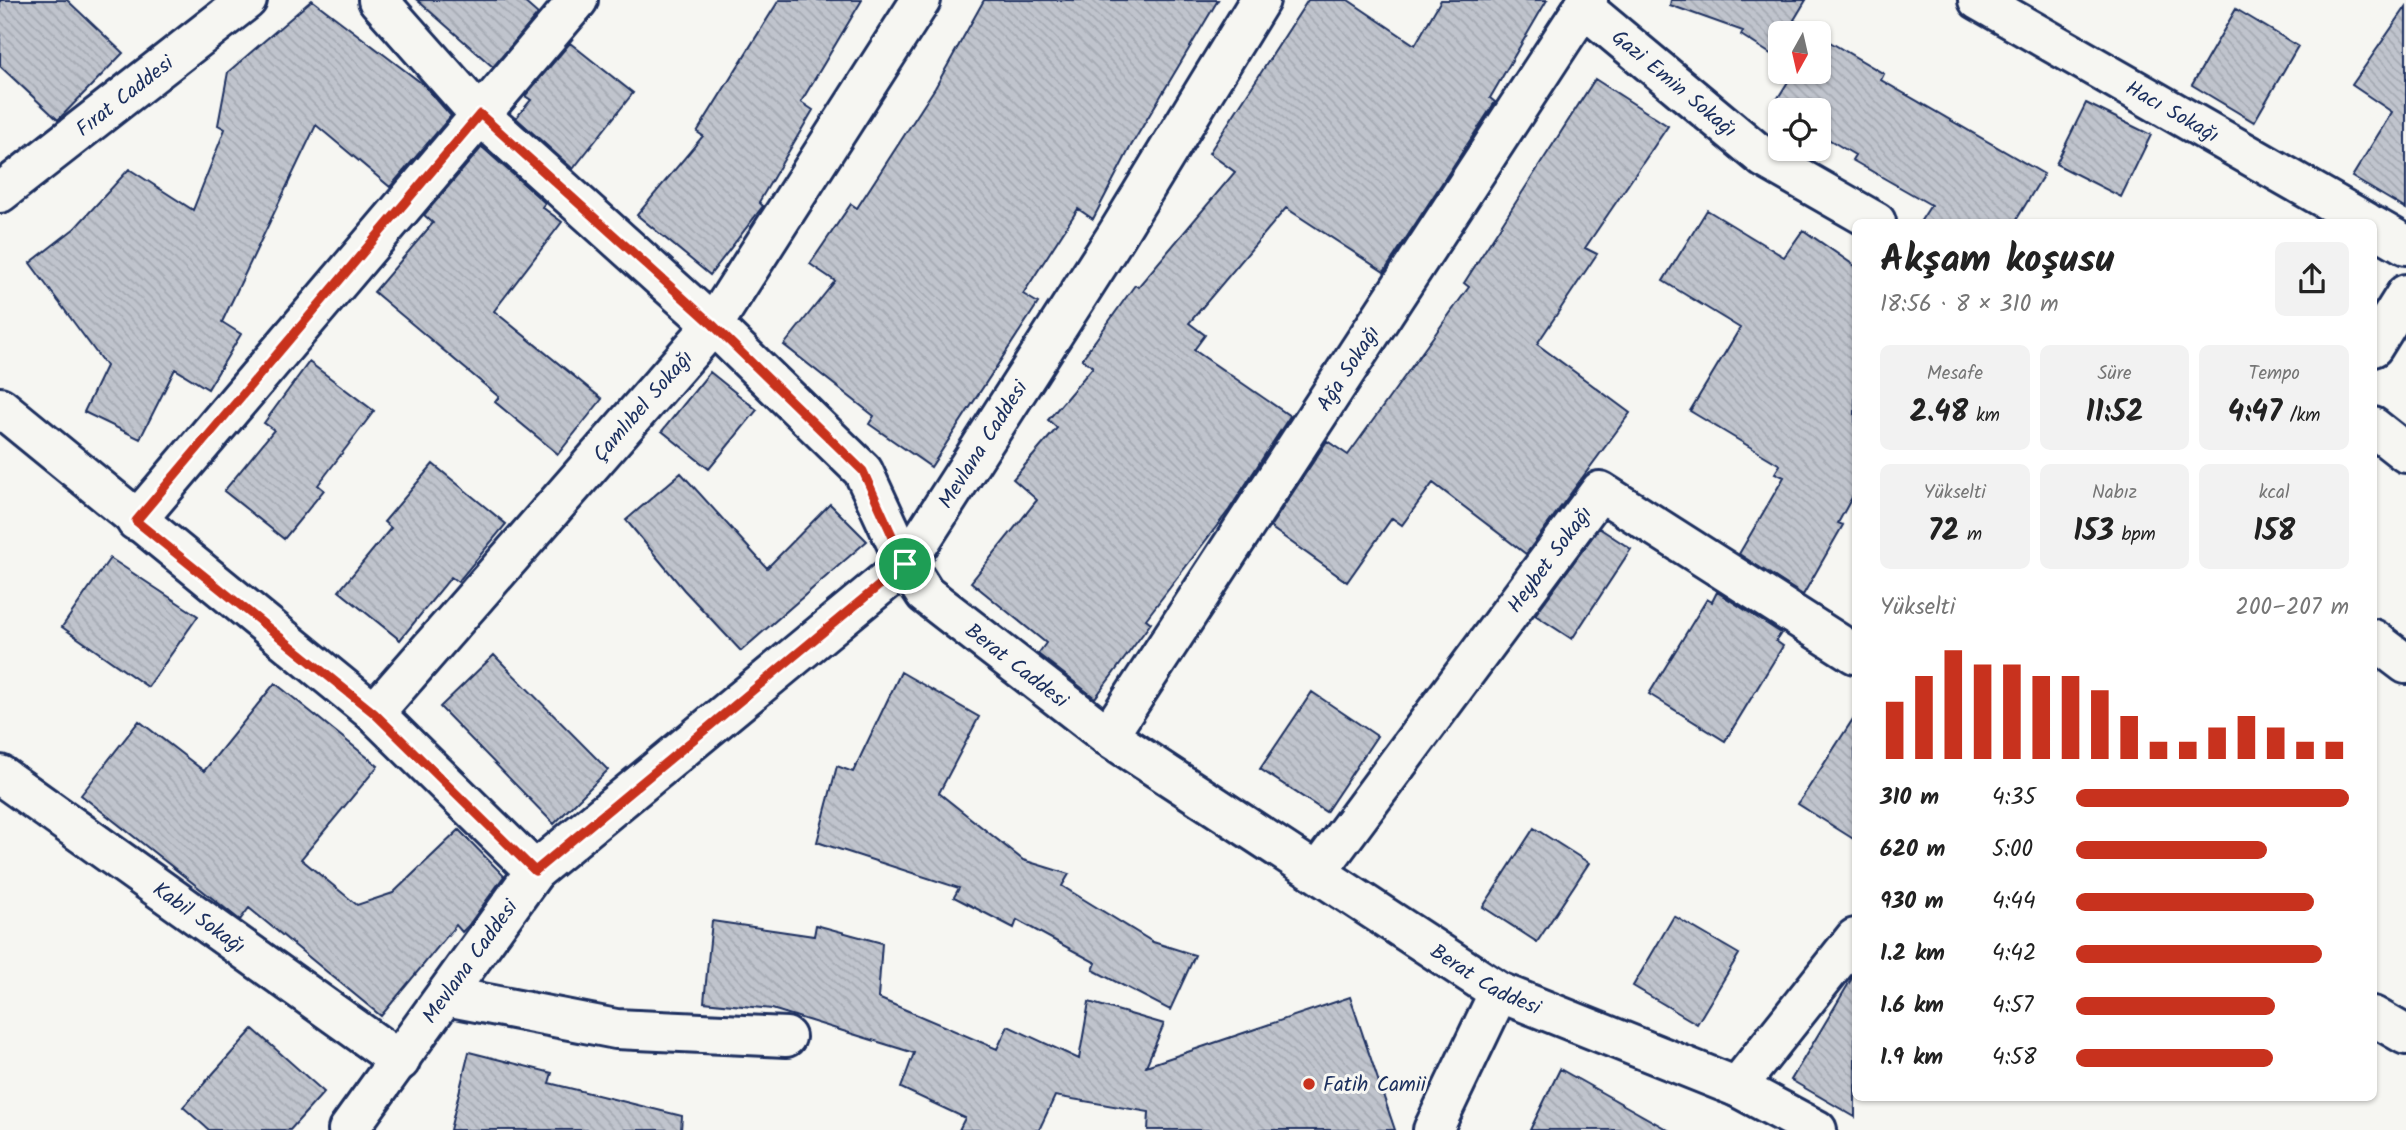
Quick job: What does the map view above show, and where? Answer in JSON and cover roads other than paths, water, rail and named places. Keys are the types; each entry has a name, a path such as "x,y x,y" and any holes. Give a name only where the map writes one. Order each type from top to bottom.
{"street":[{"name":"Fırat Caddesi","path":"0,193 247,0"},
{"name":"Berat Caddesi","path":"378,0 480,114 713,325 863,471 905,564 925,594 1108,736 1499,992 1737,1087 1817,1130"},
{"path":"136,521 578,0"},
{"name":"Çamlıbel Sokağı","path":"374,713 713,325 920,0"},
{"name":"Mevlana Caddesi","path":"348,1130 535,871 905,564 1116,236 1260,0"},
{"name":"Hacı Sokağı","path":"1978,0 2361,219"},
{"name":"Gazi Emin Sokağı","path":"1585,4 1765,158 1871,219"},
{"name":"Ağa Sokağı","path":"1108,736 1585,4"},
{"path":"2377,228 2406,245"},
{"path":"2377,341 2406,295"},
{"path":"0,407 136,521 374,713 535,871"},
{"path":"2377,430 2406,453"},
{"name":"Heybet Sokağı","path":"1318,871 1600,491 1852,652"},
{"path":"2377,642 2406,664"},
{"name":"Kabil Sokağı","path":"0,775 400,1061"},
{"path":"1737,1087 1852,942"},
{"path":"1433,1130 1499,992"},
{"path":"446,996 616,1029 786,1037"},
{"path":"2377,1018 2406,1035"}],"place":[{"name":"Fatih Camii","path":"1309,1084"}]}
